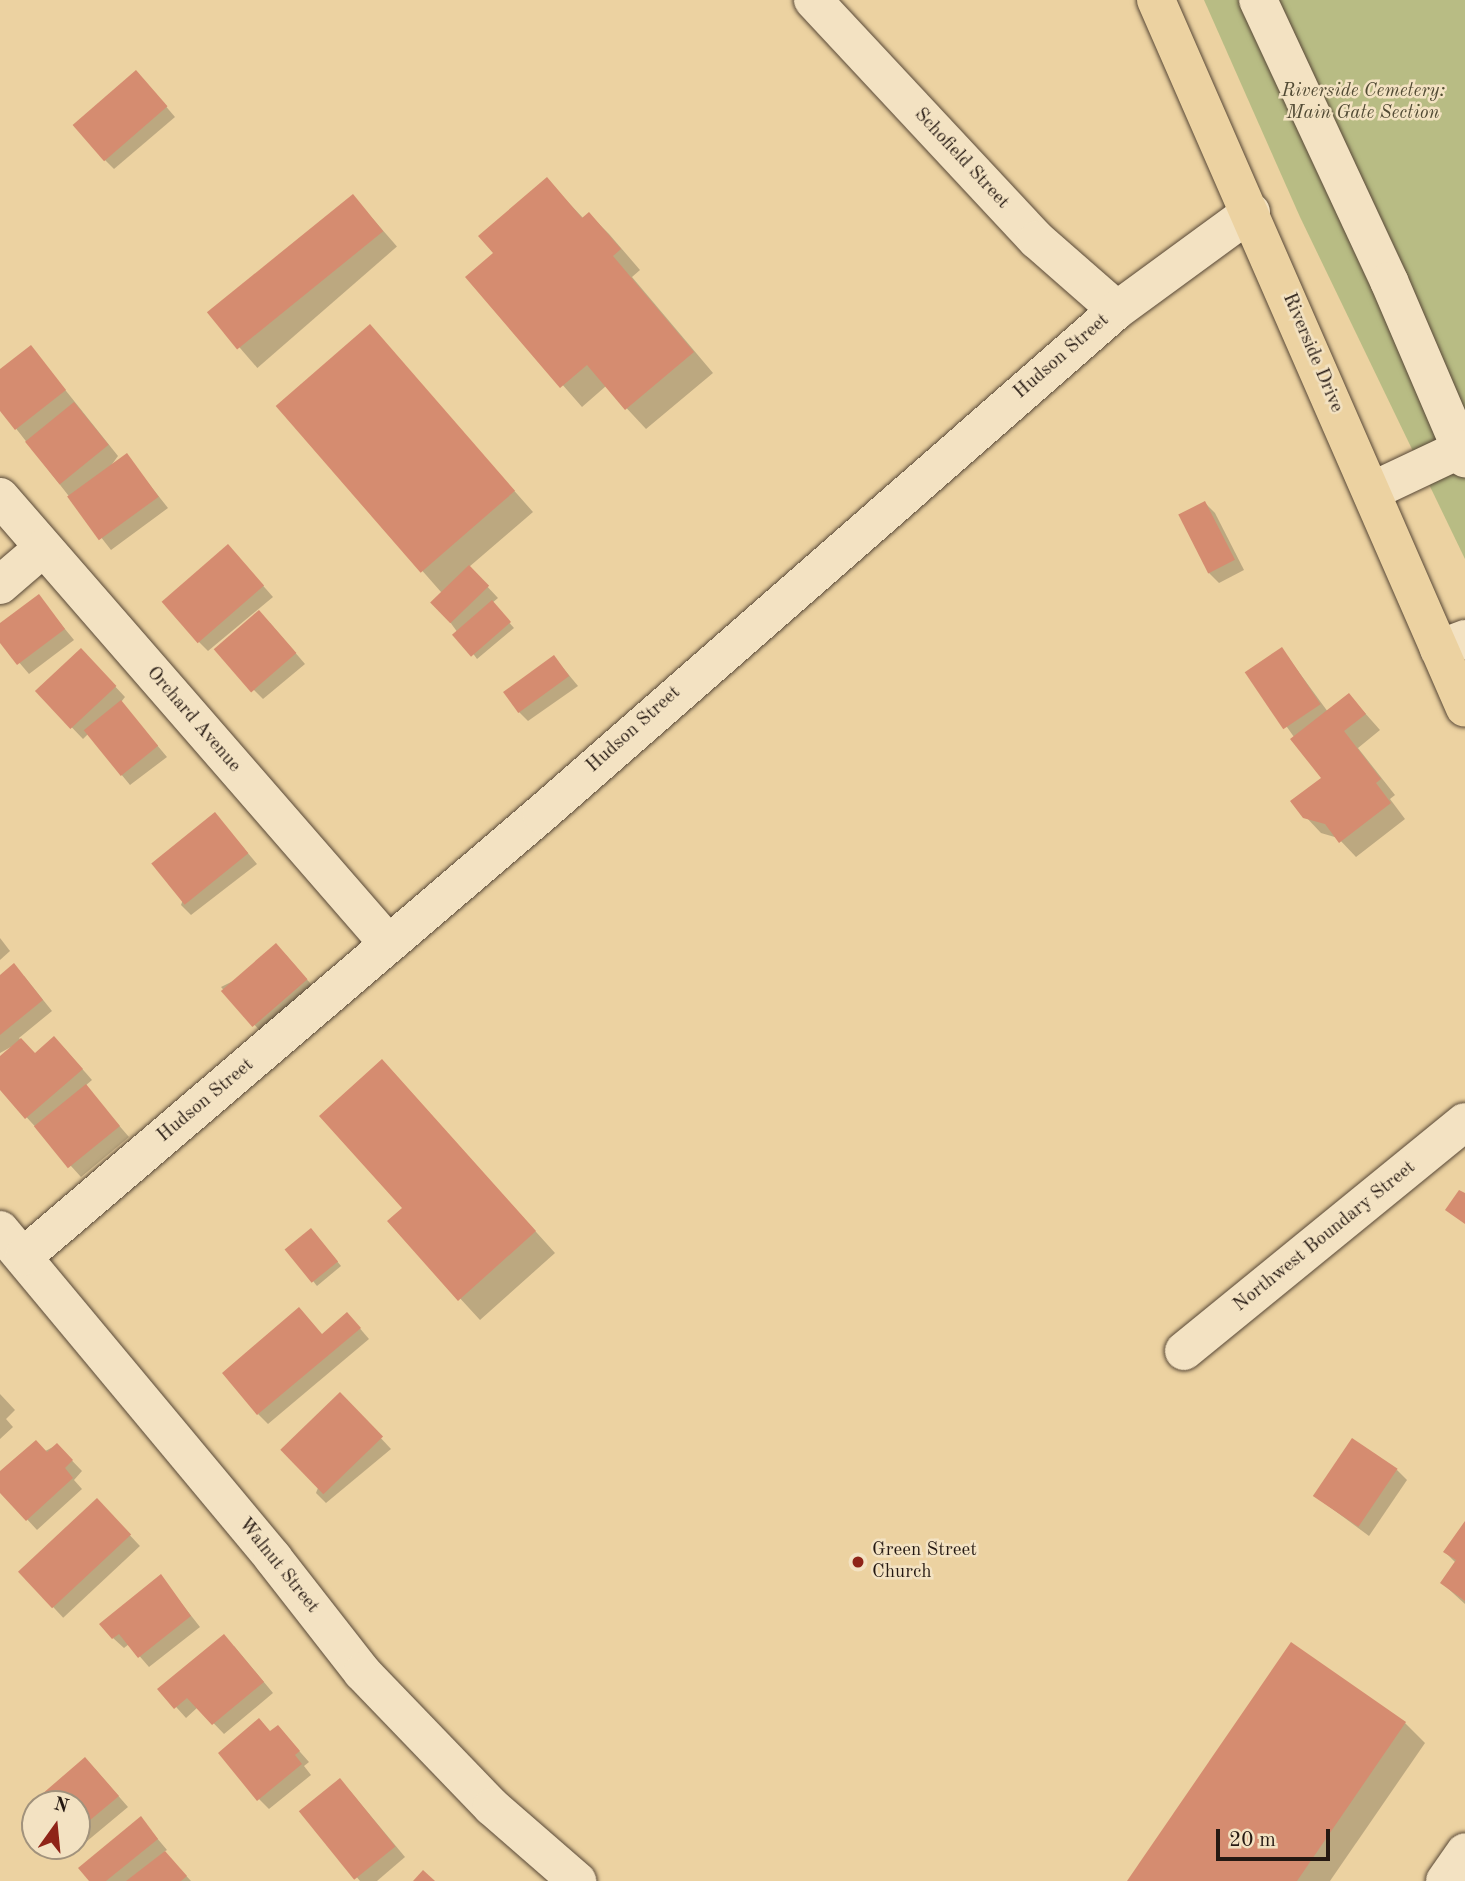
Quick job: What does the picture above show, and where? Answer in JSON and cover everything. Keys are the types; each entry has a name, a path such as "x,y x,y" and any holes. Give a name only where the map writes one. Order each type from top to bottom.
{"main road":[{"name":"Riverside Drive","path":"1156,0 1372,491 1452,644 1465,708"}],"street":[{"name":"Schofield Street","path":"813,0 1037,240 1117,310"},
{"path":"1258,0 1389,281 1463,453 1372,491"},
{"name":"Hudson Street","path":"12,1243 387,942 541,814 1117,310 1251,212"},
{"name":"Orchard Avenue","path":"0,497 387,942"},
{"path":"0,585 43,548"},
{"name":"Northwest Boundary Street","path":"1185,1352 1465,1122"},
{"name":"Walnut Street","path":"12,1243 362,1672 492,1807 577,1881"},
{"path":"1445,1881 1465,1852"}],"green space":[{"name":"Riverside Cemetery: Main Gate Section","path":"1204,0 1465,0 1465,559 1300,217"}],"building":[{"path":"136,70 167,106 104,161 73,125"},
{"path":"547,177 582,218 589,212 621,249 613,256 694,352 625,410 587,365 560,388 465,277 493,253 478,236"},
{"path":"353,194 383,231 237,350 207,312"},
{"path":"370,324 515,491 421,573 276,406"},
{"path":"31,345 66,390 15,430 0,411 0,369"},
{"path":"74,402 109,445 60,484 25,442"},
{"path":"127,453 159,497 99,540 67,496"},
{"path":"1205,501 1235,560 1208,573 1178,515"},
{"path":"228,544 264,586 198,643 162,602"},
{"path":"469,565 489,586 450,623 430,603"},
{"path":"39,594 65,629 17,665 0,643 0,623"},
{"path":"492,600 511,622 471,657 452,635"},
{"path":"259,610 296,653 251,692 214,649"},
{"path":"1282,647 1321,704 1283,729 1245,672"},
{"path":"81,648 116,686 70,729 35,691"},
{"path":"554,655 569,676 518,713 503,692"},
{"path":"1349,693 1366,714 1344,731 1381,779 1376,783 1391,803 1339,843 1325,824 1303,818 1290,801 1321,778 1290,739"},
{"path":"121,700 158,746 121,776 84,730"},
{"path":"215,812 248,853 185,905 151,864"},
{"path":"276,943 307,979 252,1027 221,991"},
{"path":"14,963 43,1000 0,1035 0,975"},
{"path":"54,1036 83,1069 25,1119 0,1090 0,1056 21,1038 35,1053"},
{"path":"382,1059 536,1231 458,1301 387,1221 402,1208 319,1116"},
{"path":"86,1084 120,1126 68,1168 34,1126"},
{"path":"1459,1190 1465,1193 1465,1224 1445,1210"},
{"path":"311,1228 338,1261 312,1283 285,1249"},
{"path":"299,1307 322,1334 347,1312 361,1328 257,1415 222,1373"},
{"path":"340,1392 383,1437 323,1494 280,1450"},
{"path":"1352,1438 1398,1469 1358,1527 1313,1496"},
{"path":"36,1440 47,1452 57,1443 73,1460 65,1468 73,1478 26,1521 0,1493 0,1471"},
{"path":"97,1498 131,1535 52,1608 18,1572"},
{"path":"1465,1521 1465,1601 1440,1583 1456,1560 1443,1552"},
{"path":"161,1574 191,1616 138,1658 119,1634 112,1639 99,1624"},
{"path":"224,1634 264,1682 212,1725 187,1698 174,1709 157,1689"},
{"path":"1291,1642 1406,1722 1297,1881 1127,1881"},
{"path":"259,1718 270,1731 278,1725 300,1751 295,1755 302,1764 257,1801 218,1753"},
{"path":"85,1757 119,1796 91,1819 91,1790 47,1790"},
{"path":"340,1778 395,1846 354,1880 299,1811"},
{"path":"141,1816 158,1839 106,1881 89,1881 78,1868 91,1860"},
{"path":"165,1851 187,1876 181,1881 126,1881"},
{"path":"423,1870 435,1881 413,1881"}],"place":[{"name":"Green Street Church","path":"858,1562"}]}
